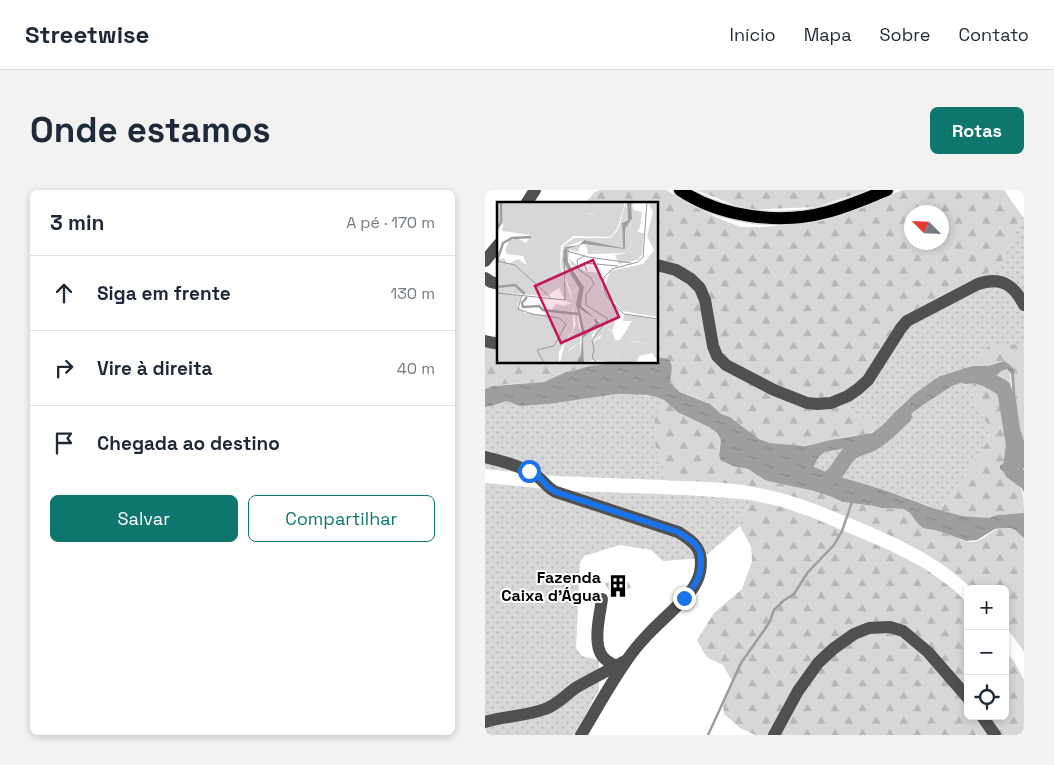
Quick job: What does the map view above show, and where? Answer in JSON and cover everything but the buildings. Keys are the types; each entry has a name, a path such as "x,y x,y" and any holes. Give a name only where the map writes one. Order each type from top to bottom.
{"main road":[{"path":"680,190 702,203 729,212 779,218 804,217 826,212 887,190"}],"street":[{"path":"527,202 535,190"},
{"path":"485,262 497,247"},
{"path":"659,265 676,270 691,279 700,288 705,300 713,346 717,356 726,365 774,390 807,403 831,403 848,396 868,380 907,321 978,284 987,281 997,281 1006,284 1024,305"},
{"path":"485,278 497,284"},
{"path":"485,457 529,471 556,492 678,532 695,544 699,551 701,565 697,581 684,598 639,644 627,660 581,735"},
{"path":"602,599 597,647 601,656 616,666"},
{"path":"774,735 798,691 819,663 833,648 854,634 869,628 890,627 903,631 928,652 964,693"},
{"path":"485,722 546,709 555,705 575,688 627,660"},
{"path":"985,720 995,735"}],"green space":[{"path":"600,190 666,190 720,219 741,227 762,227 812,223 869,205 902,190 1004,190 1022,216 1002,262 970,285 943,294 901,320 885,342 874,367 839,398 856,415 879,429 867,434 797,446 770,443 754,437 745,428 730,417 721,414 708,403 677,390 671,385 671,362 664,358 659,358 659,202 586,202 595,192"},
{"path":"696,190 868,190 816,207 747,210"},
{"path":"1022,216 1024,218 1024,348 1022,345 982,352 976,366 942,375 934,380 905,402 879,429 856,415 839,398 881,354 885,342 901,320 943,294 970,285 1002,262"},
{"path":"497,334 497,364 614,364 589,366 566,372 544,382 498,385 485,389 485,344"},
{"path":"991,344 1022,345 1024,348 1024,441 1020,428 1014,373 1010,365 1002,361 988,366 976,366 982,352"},
{"path":"1005,369 1010,374 1016,452 1013,458 1000,469 1017,481 1021,488 1024,513 979,518 940,510 989,439 987,423 977,407 972,393 973,379 992,380"},
{"path":"973,379 972,393 977,407 987,423 989,439 940,510 814,468 817,459 825,452 856,446 877,438 952,386"},
{"path":"617,394 656,397 668,403 660,407 656,448 663,464 663,480 555,476 485,469 485,407 507,401 520,406 549,404"},
{"path":"668,403 681,414 709,427 721,440 720,459 731,465 750,470 772,482 814,491 840,502 881,508 904,509 928,529 946,533 969,542 977,541 1001,528 1007,527 1015,530 1024,538 1024,652 1009,631 1009,585 968,585 932,557 902,541 793,496 743,485 663,480 663,464 656,448 654,432 655,418 660,407"},
{"path":"485,483 569,491 683,495 751,500 745,509 740,526 703,558 663,561 651,550 620,545 584,556 580,563 576,648 582,656 599,660 599,690 574,735 485,735"},
{"path":"751,500 782,507 811,517 889,550 924,568 953,589 964,600 964,720 1009,720 1009,655 1024,680 1024,735 755,735 740,728 724,714 723,704 732,681 723,665 708,658 697,640 714,613 742,589 752,561 751,547 740,526 745,509"}],"water":[{"path":"659,358 668,359 672,369 670,383 680,392 710,404 721,414 730,417 759,439 770,443 804,446 872,433 882,426 913,395 940,376 973,366 988,366 1004,361 1014,370 1020,428 1024,441 1024,468 1017,475 1024,474 1024,493 1017,482 1000,469 1000,466 1013,459 1016,455 1011,374 1007,369 1001,371 992,380 975,378 952,386 877,438 856,446 825,452 818,458 814,467 933,508 962,516 987,518 1024,513 1024,538 1015,530 1001,528 995,529 977,540 966,541 942,532 923,528 904,509 881,508 842,502 814,491 765,480 748,469 733,466 722,461 719,455 721,440 717,433 709,427 679,413 664,400 656,397 617,394 549,404 520,406 507,401 485,407 485,389 493,386 544,382 566,372 589,366 659,364"}],"waterway":[{"path":"966,376 975,375 1003,388 1014,445 1011,467 1012,471 1024,480"},
{"path":"831,477 850,453 885,434 904,416"},
{"path":"708,735 741,663 770,621 774,610 794,594 808,572 834,545 842,531 852,502"}],"place":[{"name":"Fazenda Caixa d'Água","path":"618,586"}],"route":[{"path":"529,471 540,478 551,490 678,532 689,538 699,551 701,565 697,581 684,598"}]}
